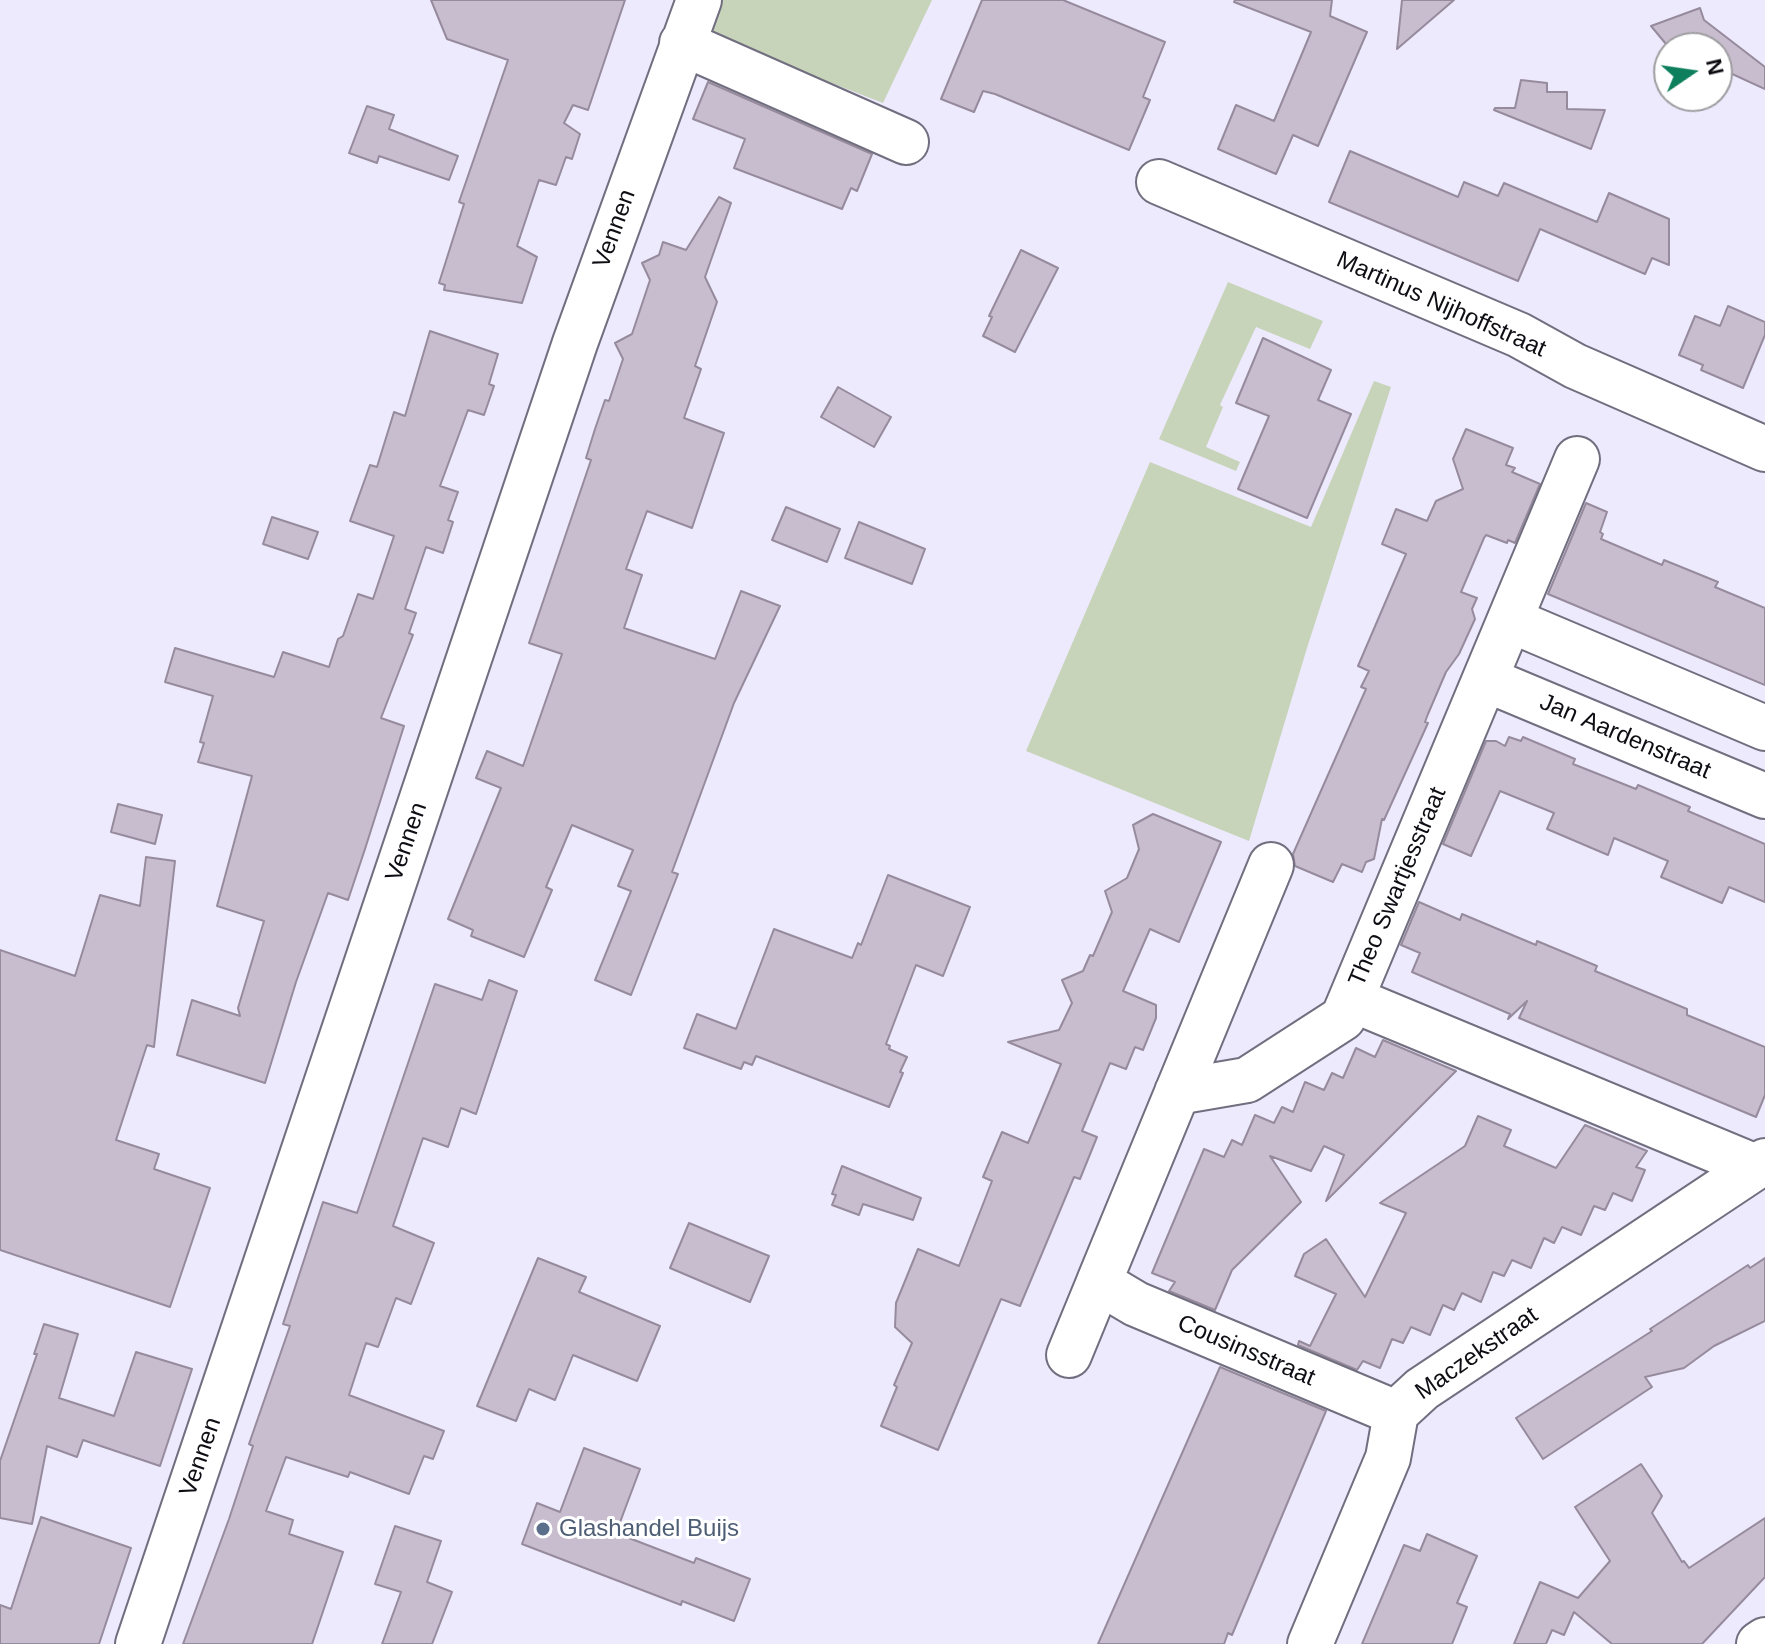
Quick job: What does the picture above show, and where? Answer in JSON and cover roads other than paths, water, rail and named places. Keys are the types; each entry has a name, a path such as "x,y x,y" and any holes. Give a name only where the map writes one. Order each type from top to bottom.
{"street":[{"name":"Vennen","path":"138,1644 569,358 699,0"},
{"path":"682,43 906,142"},
{"name":"Martinus Nijhoffstraat","path":"1159,182 1519,335 1586,372 1765,449"},
{"name":"Theo Swartjesstraat","path":"1577,459 1351,999 1760,1164"},
{"path":"1510,620 1765,728"},
{"name":"Jan Aardenstraat","path":"1485,679 1765,796"},
{"path":"1069,1355 1271,865"},
{"path":"1177,1092 1247,1080 1343,1018 1351,999"},
{"name":"Maczekstraat","path":"1310,1644 1388,1458 1396,1413 1422,1389 1760,1164"},
{"name":"Cousinsstraat","path":"1099,1282 1136,1304 1396,1413"},
{"path":"1759,1644 1765,1640"}],"place":[{"name":"Glashandel Buijs","path":"543,1529"}]}
